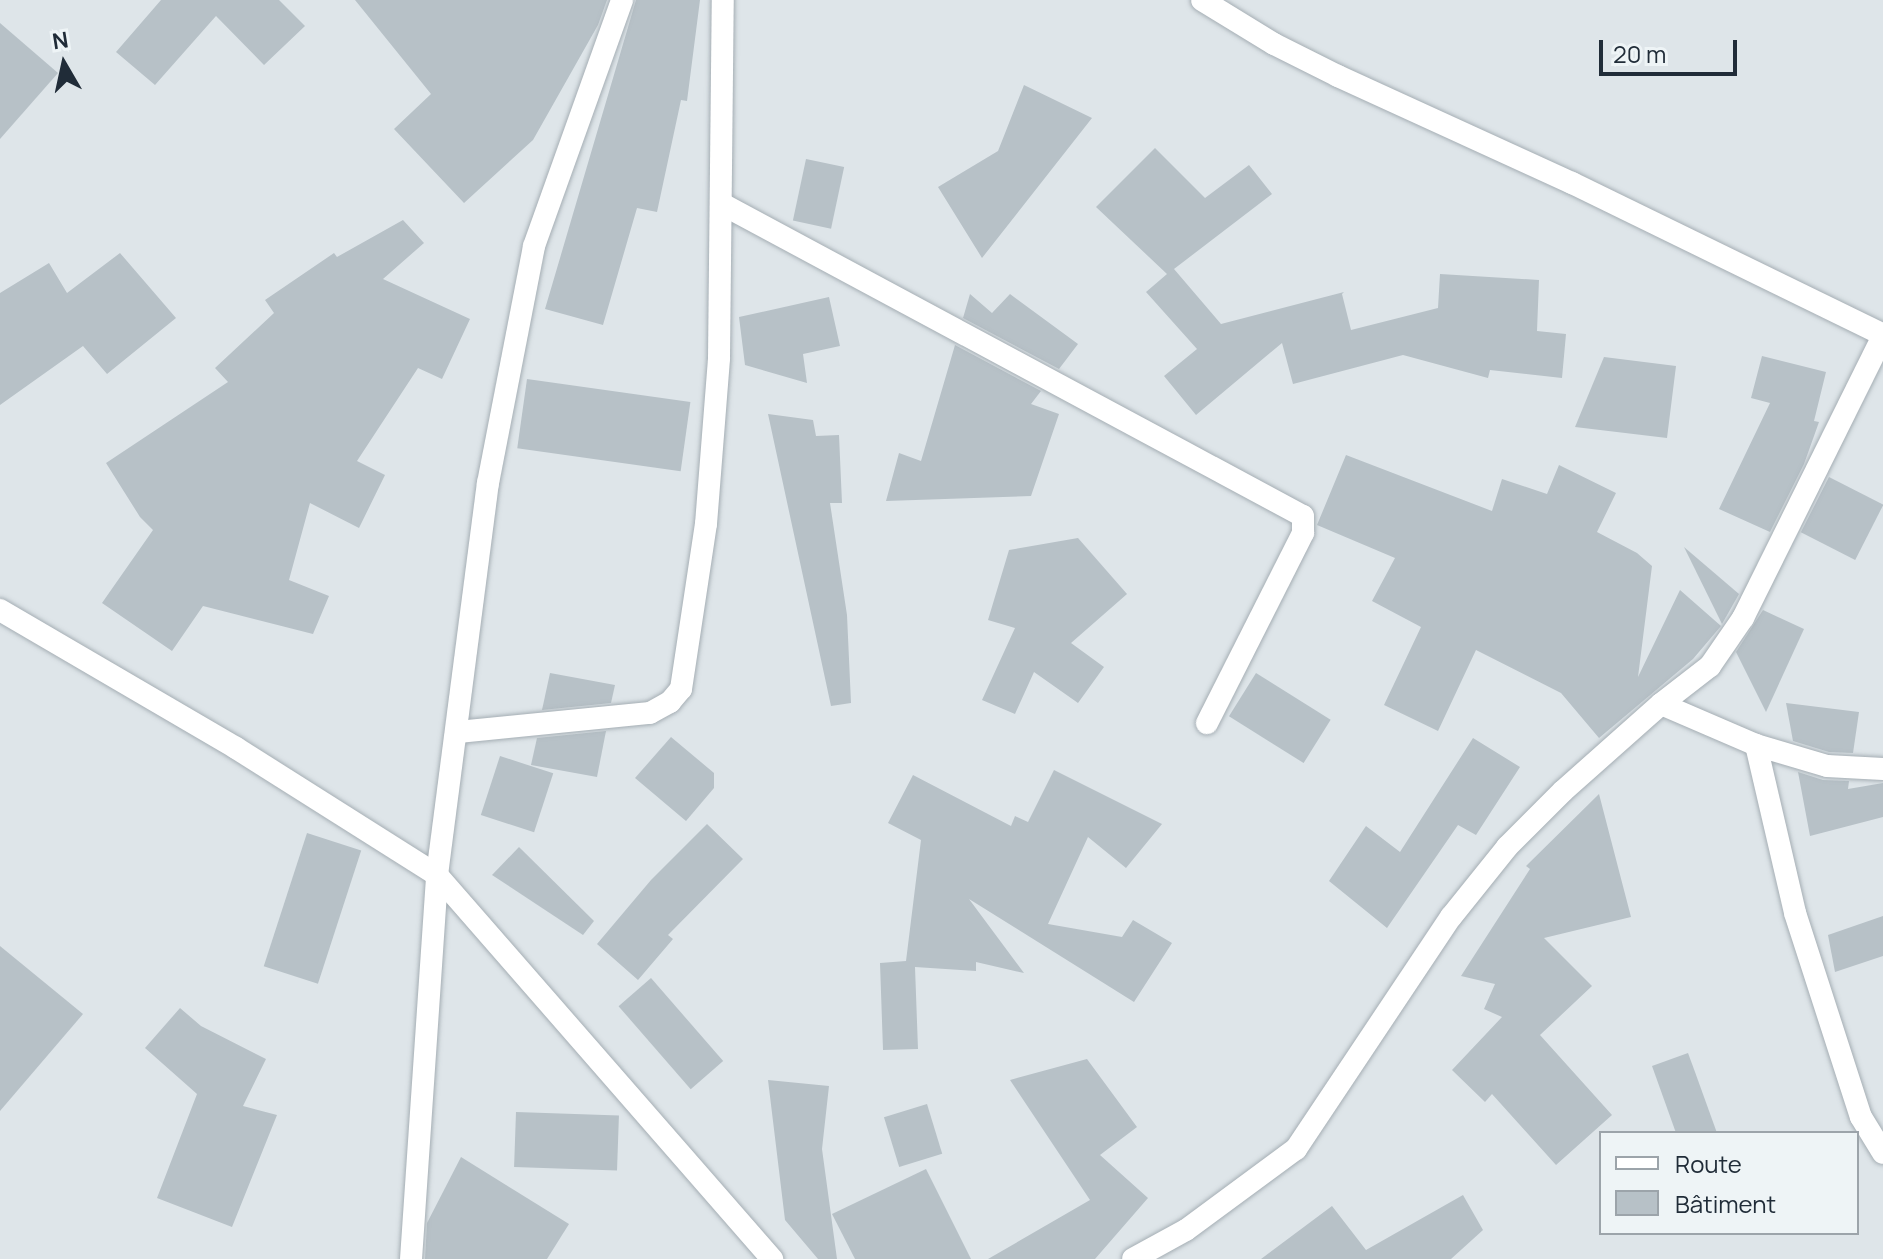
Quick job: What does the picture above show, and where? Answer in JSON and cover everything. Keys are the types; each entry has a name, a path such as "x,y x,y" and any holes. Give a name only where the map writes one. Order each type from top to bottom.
{"street":[{"path":"411,1259 437,875 488,483 534,246 622,0"},
{"path":"458,732 650,713 670,702 681,689 706,524 719,358 723,0"},
{"path":"1133,1259 1186,1230 1296,1149 1451,917 1507,847 1563,791 1661,704 1710,666 1743,618 1883,335 1572,183 1338,76 1274,44 1202,0"},
{"path":"722,204 1303,516 1303,533 1207,723"},
{"path":"0,610 236,748 437,875 772,1259"},
{"path":"1661,704 1756,745 1827,766 1883,769"},
{"path":"1756,745 1795,913 1861,1117 1883,1153"}],"building":[{"path":"161,0 279,0 305,26 264,65 216,16 155,85 116,52"},
{"path":"355,0 607,0 598,25 533,140 464,203 394,129 431,94"},
{"path":"636,0 700,0 687,101 681,100 657,212 637,208 603,325 545,309"},
{"path":"0,23 58,73 0,139"},
{"path":"1024,85 1092,118 982,258 938,187 998,151"},
{"path":"1155,148 1205,198 1249,165 1272,194 1174,269 1221,324 1344,292 1351,330 1438,308 1440,274 1539,280 1537,331 1566,334 1562,378 1490,370 1488,378 1403,355 1293,384 1282,343 1196,415 1164,376 1197,349 1146,292 1167,274 1096,207"},
{"path":"806,159 844,167 831,229 793,221"},
{"path":"403,220 424,243 383,279 470,319 442,379 418,368 357,461 385,475 359,528 310,503 289,580 329,596 313,634 203,606 172,651 102,603 153,530 140,517 106,463 228,382 215,368 274,313 265,300 334,253 337,257"},
{"path":"120,253 176,318 107,374 83,346 0,405 0,293 49,263 67,293"},
{"path":"970,294 992,313 1010,294 1078,344 1059,369 963,318"},
{"path":"829,297 840,346 803,354 807,383 745,365 739,317"},
{"path":"955,345 1041,391 1031,404 1059,414 1031,496 886,501 899,453 921,461"},
{"path":"1762,356 1826,372 1814,421 1819,422 1804,464 1770,532 1719,509 1770,403 1751,398"},
{"path":"1604,357 1676,366 1667,438 1575,427"},
{"path":"527,379 690,402 681,471 517,448"},
{"path":"768,414 813,420 816,436 839,435 842,503 830,503 847,615 851,703 831,706"},
{"path":"1346,455 1492,511 1502,479 1547,494 1559,465 1616,493 1597,532 1637,553 1652,566 1638,677 1680,590 1721,626 1693,659 1599,738 1561,693 1476,650 1438,731 1384,705 1421,627 1372,601 1395,558 1317,525"},
{"path":"1829,477 1883,505 1855,560 1801,532"},
{"path":"1078,538 1127,594 1071,643 1104,667 1078,703 1034,672 1015,714 982,700 1015,628 988,620 1009,550"},
{"path":"1684,547 1739,594 1722,624"},
{"path":"1763,610 1804,629 1766,712 1736,652"},
{"path":"550,673 615,685 611,703 542,710"},
{"path":"1256,673 1331,720 1304,763 1229,716"},
{"path":"1786,703 1859,712 1853,753 1829,752 1793,741"},
{"path":"606,731 597,777 531,765 537,738"},
{"path":"671,737 714,773 714,788 686,821 635,778"},
{"path":"1473,738 1520,767 1476,835 1458,825 1387,928 1329,881 1366,826 1400,852"},
{"path":"500,756 553,773 534,832 481,815"},
{"path":"1054,770 1162,824 1126,868 1088,837 1048,924 1122,937 1133,920 1172,943 1134,1002 969,899 1024,973 976,962 976,971 915,967 918,1049 883,1050 880,963 906,961 921,840 888,823 913,775 1011,826 1015,816 1028,822"},
{"path":"1798,772 1823,780 1849,781 1848,789 1883,783 1883,817 1810,836"},
{"path":"1599,794 1631,917 1544,938 1592,986 1540,1035 1612,1115 1556,1165 1492,1094 1485,1102 1452,1070 1502,1017 1484,1009 1495,984 1461,976 1530,869 1526,866"},
{"path":"707,824 743,859 668,935 673,939 638,980 597,944 651,880"},
{"path":"307,833 361,851 318,984 264,966"},
{"path":"519,847 594,921 583,935 492,875"},
{"path":"1883,916 1883,956 1835,972 1828,935"},
{"path":"0,946 83,1014 0,1111"},
{"path":"651,978 723,1061 691,1089 619,1006"},
{"path":"180,1008 201,1026 266,1059 243,1106 277,1115 232,1227 157,1198 197,1094 145,1048"},
{"path":"1688,1053 1716,1131 1675,1131 1652,1066"},
{"path":"1087,1059 1137,1127 1100,1155 1148,1198 1095,1259 988,1259 1090,1200 1010,1080"},
{"path":"768,1080 829,1086 822,1149 837,1259 818,1259 785,1220"},
{"path":"927,1104 942,1154 899,1167 884,1117"},
{"path":"516,1112 619,1116 617,1171 514,1167"},
{"path":"461,1157 569,1224 547,1259 425,1259 427,1223"},
{"path":"926,1169 971,1259 855,1259 832,1214"},
{"path":"1463,1195 1483,1230 1451,1259 1261,1259 1332,1206 1366,1250"}]}
